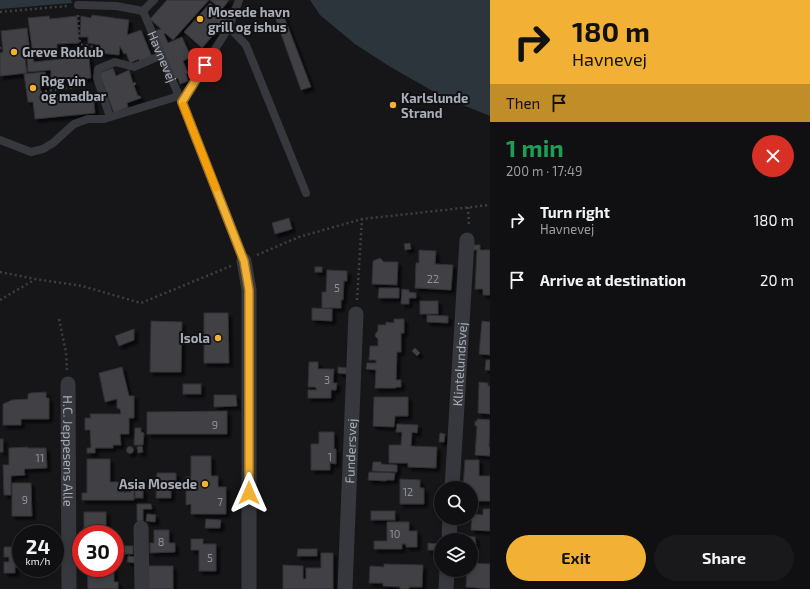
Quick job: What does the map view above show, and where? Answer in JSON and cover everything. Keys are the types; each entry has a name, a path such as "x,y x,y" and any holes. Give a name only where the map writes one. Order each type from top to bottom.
{"street":[{"name":"Klintelundsvej","path":"452,481 467,240"},
{"name":"Havnevej","path":"244,261 249,290 249,589"},
{"name":"Fundersvej","path":"345,589 356,314"},
{"name":"H.C. Jeppesens Alle","path":"68,384 69,589"},
{"path":"141,528 142,589"},
{"path":"446,589 447,577"}],"lane":[{"path":"78,5 88,2 104,3 143,11 154,0"},
{"name":"Havnevej","path":"181,99 228,27 240,0"},
{"name":"Havnevej","path":"143,11 181,99 244,261"},
{"path":"228,27 246,45 306,193"},
{"path":"110,117 98,83 98,69 114,62 134,67 162,55"},
{"path":"0,140 30,152 43,149 74,124 88,119 104,119 181,99"}],"path":[{"path":"0,12 78,5 80,44 94,47 98,69"},
{"path":"0,47 0,52"},
{"path":"40,92 98,83"},
{"path":"467,240 469,231 468,207"},
{"path":"356,314 362,219"},
{"path":"0,300 35,279"},
{"path":"59,319 66,352 68,384"}],"shaded area":[{"path":"0,0 71,0 72,3 0,9"},
{"path":"310,0 490,0 490,116 443,97 389,66 355,44 320,15"}],"building":[{"path":"167,0 209,0 173,40 165,33 164,34 168,43 182,37 191,57 183,61 188,73 186,74 188,81 180,84 178,78 175,79 154,31 161,29 150,19"},
{"path":"210,0 229,0 220,12 228,18 202,48 184,32 210,3 215,8 217,6"},
{"path":"282,11 311,87 301,90 274,14"},
{"path":"92,15 129,20 127,35 141,30 152,57 140,62 139,59 130,63 126,53 124,54 120,46 119,55 99,53 100,45 88,43 88,37 80,37 81,16 91,18"},
{"path":"49,16 50,19 77,16 79,43 57,44 57,49 45,50 41,52 41,55 33,55 28,18"},
{"name":"Greve Roklub","path":"27,28 30,52 24,52 27,73 0,76 0,53 3,52 1,31"},
{"path":"88,48 91,78 51,82 51,70 28,72 27,56 33,56 34,62 80,57 80,49"},
{"path":"113,68 116,76 129,70 133,83 135,82 136,84 134,86 138,96 141,98 127,103 128,107 114,113 99,73"},
{"path":"45,72 46,86 40,87 41,98 93,93 95,113 35,119 33,102 28,102 24,74"},
{"path":"289,218 292,229 275,234 272,223"},
{"path":"410,243 411,249 405,250 404,244"},
{"path":"472,245 480,245 480,250 490,250 490,295 483,295 483,289 475,289 477,250 472,250"},
{"path":"419,250 436,251 435,264 453,265 451,290 415,288 416,263 419,263"},
{"path":"380,258 384,262 398,262 397,285 372,284 373,261"},
{"path":"315,267 322,267 322,272 315,272"},
{"path":"327,270 347,271 347,281 344,281 341,308 322,308 322,292 326,292"},
{"path":"379,288 399,288 399,298 378,298"},
{"path":"402,289 416,293 416,298 409,298 409,304 401,304"},
{"path":"420,301 438,301 438,314 420,314"},
{"path":"312,308 332,309 332,321 312,320"},
{"path":"204,313 228,313 229,363 204,363"},
{"path":"427,315 448,316 448,323 427,322"},
{"path":"394,319 404,319 404,333 401,333 401,352 397,352 396,380 401,380 401,387 375,388 376,370 366,369 367,363 376,363 376,360 369,360 370,346 378,346 378,339 375,336 378,331 378,325 386,325 386,322 394,323"},
{"path":"151,321 182,322 181,372 150,372"},
{"path":"482,321 490,322 490,355 479,354"},
{"path":"134,329 134,340 119,346 115,336"},
{"path":"415,348 420,353 417,356 412,351"},
{"path":"486,360 490,360 490,370 485,370"},
{"path":"309,362 318,362 318,369 334,369 333,383 337,383 336,390 331,390 331,398 308,398 308,390 317,390 315,387 308,387"},
{"path":"122,367 129,396 134,396 134,418 129,418 129,434 120,434 121,445 113,445 113,448 95,448 95,453 87,453 87,448 91,448 90,430 85,430 85,418 91,418 90,414 121,414 120,409 117,408 117,399 105,402 99,373"},
{"path":"338,367 347,368 347,374 338,373"},
{"path":"479,382 488,383 488,386 490,386 490,414 478,413"},
{"path":"183,384 201,384 201,394 183,394"},
{"path":"46,392 46,398 49,398 49,419 21,419 21,425 3,425 3,404 12,400 28,399 28,394 31,393"},
{"path":"214,395 236,395 237,406 214,407"},
{"path":"374,397 408,397 408,416 395,416 394,427 373,426"},
{"path":"227,411 227,434 147,434 147,412"},
{"path":"477,419 490,420 490,456 475,455 477,426 475,426 475,421 477,422"},
{"path":"397,424 418,425 417,433 412,432 411,446 437,447 436,468 408,467 408,463 389,463 389,445 401,445 402,432 396,432"},
{"path":"135,428 141,428 141,432 144,433 143,445 134,445"},
{"path":"319,432 334,432 336,464 330,463 330,470 311,470 311,444 319,444"},
{"path":"440,433 445,434 444,442 439,442"},
{"path":"0,439 3,439 3,452 0,452"},
{"path":"142,446 143,452 138,453 137,447"},
{"path":"130,447 133,450 130,453 127,450"},
{"path":"9,448 46,448 47,468 24,469 25,475 11,476 11,495 4,495 3,465 9,465"},
{"path":"191,456 211,456 211,476 218,476 218,487 226,487 226,514 191,514 191,504 186,505 186,477 191,477"},
{"path":"87,459 110,459 110,482 119,482 118,492 131,492 131,486 134,486 134,500 82,500 82,493 87,493"},
{"path":"465,460 479,460 479,476 490,476 490,501 478,501 478,481 464,481"},
{"path":"373,462 397,465 397,472 372,471"},
{"path":"369,472 395,473 394,480 368,480"},
{"path":"157,473 176,473 176,483 168,483 168,487 171,487 171,498 156,498"},
{"path":"400,479 420,480 420,488 424,488 424,504 400,504"},
{"path":"12,483 31,483 32,516 12,516"},
{"path":"135,488 143,488 143,498 135,498"},
{"path":"137,504 151,504 152,509 143,509 143,521 137,521"},
{"path":"483,509 490,509 490,531 471,530 471,525 478,525 478,515 483,515"},
{"path":"371,511 395,511 395,520 371,520"},
{"path":"84,512 106,512 106,525 84,525"},
{"path":"147,514 156,515 155,522 146,521"},
{"path":"206,519 221,520 220,528 205,528"},
{"path":"387,522 409,522 409,531 417,531 417,547 406,547 406,544 402,544 402,549 374,549 374,541 387,541"},
{"path":"154,530 169,530 169,543 175,543 175,552 150,553 150,543 154,543"},
{"path":"191,539 203,539 203,544 216,544 216,571 199,571 199,550 191,550"},
{"path":"428,543 434,544 434,550 428,550"},
{"path":"124,546 133,546 133,554 124,554"},
{"path":"4,547 12,547 12,573 4,573 4,562 9,562 9,557 4,557"},
{"path":"298,549 317,549 317,556 297,556"},
{"path":"321,553 333,553 333,589 283,589 283,565 303,566 303,579 306,579 306,568 321,568"},
{"path":"128,556 135,557 135,563 127,562"},
{"path":"478,563 490,564 490,589 466,587 467,577 478,577"},
{"path":"384,564 423,565 422,587 400,589 400,587 383,586 383,583 369,583 370,566 384,567"},
{"path":"145,566 173,566 173,589 145,589"},
{"path":"87,577 114,577 114,582 118,582 118,589 88,589"}],"slow traffic":[{"path":"183,105 216,188"}],"place":[{"name":"Mosede havn grill og ishus","path":"200,19"},
{"name":"Greve Roklub","path":"14,52"},
{"name":"Røg vin og madbar","path":"33,88"},
{"name":"Karlslunde Strand","path":"393,105"},
{"name":"Isola","path":"218,338"},
{"name":"Asia Mosede","path":"205,484"}],"route":[{"path":"205,65 182,102 244,261 249,290 249,493"}]}
